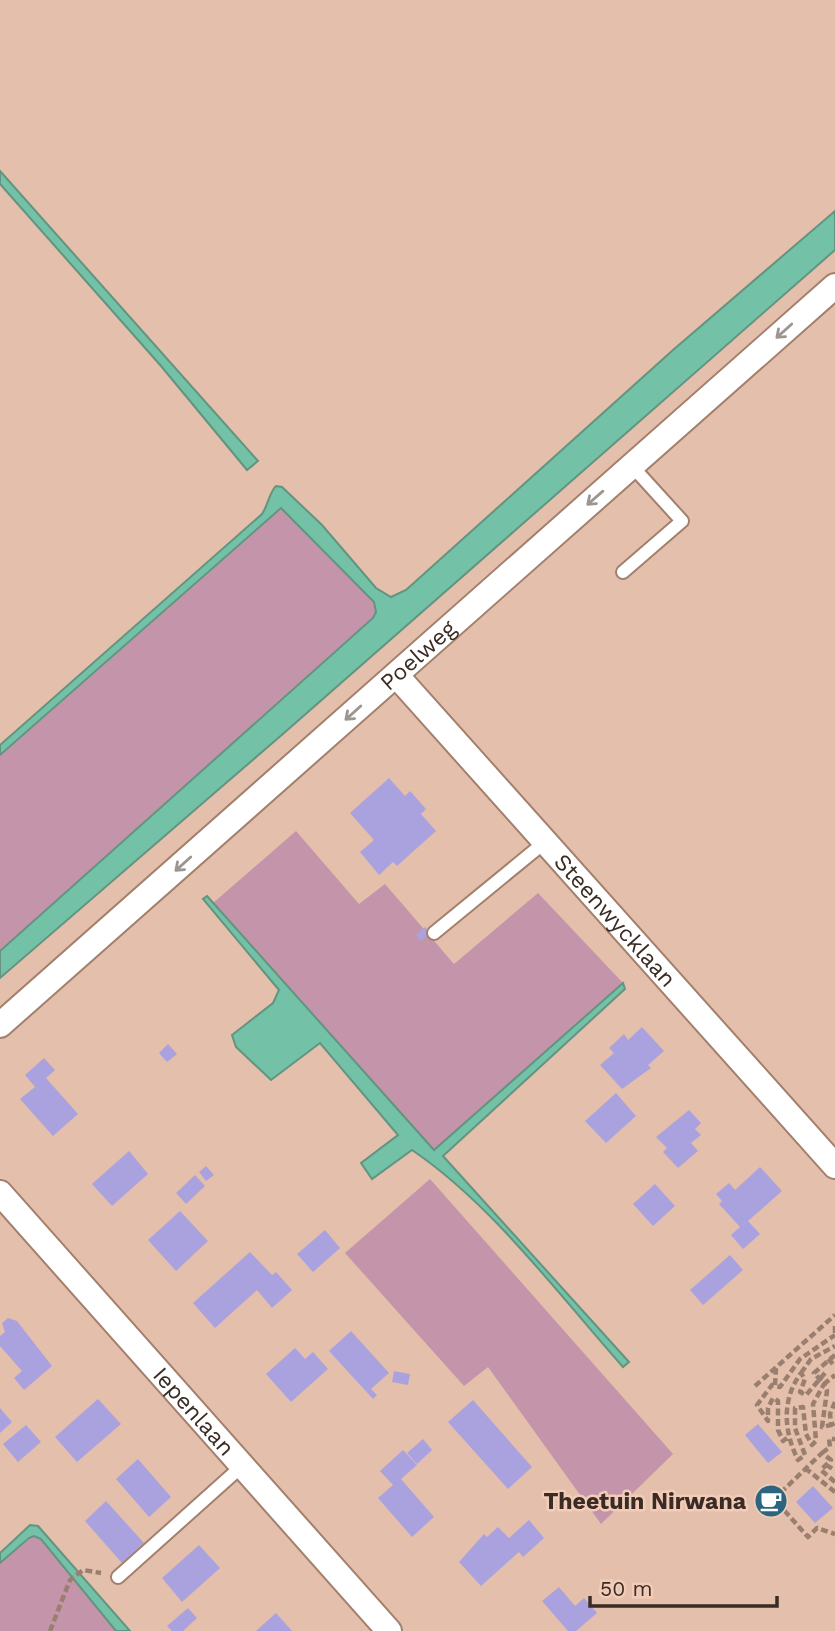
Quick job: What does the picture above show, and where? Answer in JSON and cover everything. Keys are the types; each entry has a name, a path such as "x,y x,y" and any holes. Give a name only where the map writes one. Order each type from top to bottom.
{"street":[{"name":"Poelweg","path":"0,1025 835,286"},
{"name":"Steenwycklaan","path":"396,675 835,1166"},
{"name":"Iepenlaan","path":"0,1193 389,1631"}],"lane":[{"path":"623,572 682,521 632,466"},
{"path":"434,933 545,842"},
{"path":"118,1577 242,1466"}],"path":[{"path":"755,1386 833,1317 835,1335 800,1359 780,1387 775,1385"},
{"path":"835,1346 811,1359 792,1384 787,1412 787,1438 798,1460 805,1455 795,1428 797,1406 803,1407 806,1434 812,1445 816,1441 813,1404 824,1384 833,1377 835,1385"},
{"path":"835,1355 817,1367 814,1373 827,1391 822,1427 833,1424 830,1414 835,1402"},
{"path":"828,1359 835,1366"},
{"path":"775,1385 776,1368"},
{"path":"801,1373 805,1379 800,1392 806,1395 818,1377 825,1373"},
{"path":"775,1385 762,1394 757,1405 768,1421 768,1408 774,1398 778,1401 778,1430 783,1441 787,1438"},
{"path":"835,1439 829,1439 832,1448 822,1453 774,1499 808,1537 817,1528 835,1534"},
{"path":"822,1453 833,1461 821,1470 835,1482"},
{"path":"826,1465 835,1470"},
{"path":"806,1468 835,1492"},
{"path":"50,1631 70,1580 83,1570"}],"shaded area":[{"path":"0,171 258,461 247,470 161,366 0,184"},
{"path":"835,211 835,250 0,978 0,951 373,618 376,612 374,602 281,508 0,755 0,745 262,514 276,486 282,487 322,525 376,588 391,597 406,590 673,350"},
{"path":"281,508 374,602 376,613 373,618 0,951 0,755"},
{"path":"296,831 359,904 385,884 454,964 538,893 623,983 434,1151 213,903"},
{"path":"207,896 434,1150 623,983 625,989 443,1156 629,1362 623,1367 497,1224 442,1172 412,1150 372,1179 361,1163 398,1135 320,1043 271,1080 236,1047 232,1035 273,1003 279,990 203,899"},
{"path":"430,1179 673,1454 601,1524 488,1367 464,1386 345,1253"},
{"path":"30,1525 38,1526 130,1631 116,1631 41,1539 34,1536 29,1538 0,1563 0,1553"},
{"path":"34,1535 41,1539 116,1631 0,1631 0,1563"}],"building":[{"path":"389,778 405,796 410,791 426,809 421,814 436,831 397,866 393,862 379,875 360,852 374,840 350,813"},
{"path":"425,927 430,933 421,941 416,935"},
{"path":"642,1027 664,1051 648,1065 651,1068 622,1089 600,1065 614,1053 609,1048 624,1034 628,1040"},
{"path":"168,1044 177,1054 167,1062 159,1053"},
{"path":"44,1058 55,1070 46,1078 78,1114 53,1136 20,1099 35,1087 25,1075"},
{"path":"616,1093 636,1116 606,1143 585,1121"},
{"path":"689,1110 701,1123 695,1129 701,1135 691,1143 698,1151 678,1168 663,1152 667,1148 656,1137"},
{"path":"129,1151 148,1174 112,1206 92,1184"},
{"path":"206,1166 214,1175 206,1181 199,1172"},
{"path":"760,1167 782,1191 748,1221 760,1234 743,1249 731,1235 740,1227 719,1204 722,1201 716,1194 729,1183 735,1190"},
{"path":"195,1175 205,1186 186,1204 176,1193"},
{"path":"655,1184 675,1206 653,1226 633,1204"},
{"path":"180,1211 208,1241 176,1271 148,1240"},
{"path":"325,1230 340,1248 313,1272 297,1254"},
{"path":"250,1252 272,1275 276,1272 292,1290 272,1308 257,1290 215,1328 193,1303"},
{"path":"730,1255 743,1270 703,1305 690,1290"},
{"path":"8,1318 17,1321 52,1366 24,1390 14,1378 22,1371 0,1346 0,1336 5,1332 2,1323"},
{"path":"351,1331 389,1373 371,1389 377,1395 373,1399 329,1351"},
{"path":"295,1348 305,1359 313,1352 328,1369 291,1402 266,1374"},
{"path":"394,1371 410,1374 408,1385 392,1382"},
{"path":"98,1399 121,1424 77,1462 55,1437"},
{"path":"473,1400 532,1467 508,1489 448,1422"},
{"path":"0,1408 12,1422 0,1433"},
{"path":"758,1424 782,1452 768,1463 745,1435"},
{"path":"26,1425 41,1442 18,1462 3,1444"},
{"path":"423,1439 432,1450 417,1464 407,1453"},
{"path":"403,1450 417,1465 401,1479 434,1517 412,1537 378,1498 393,1485 380,1471"},
{"path":"138,1459 171,1497 149,1517 116,1479"},
{"path":"813,1486 833,1508 815,1523 796,1502"},
{"path":"106,1501 144,1543 122,1563 85,1521"},
{"path":"529,1520 544,1538 523,1557 519,1552 481,1586 459,1562 484,1534 487,1537 498,1527 509,1538"},
{"path":"199,1545 220,1568 182,1602 162,1578"},
{"path":"559,1587 575,1606 584,1598 597,1613 576,1631 568,1631 542,1601"},
{"path":"188,1608 197,1618 183,1631 172,1631 167,1626"},
{"path":"276,1613 292,1631 256,1631"}],"place":[{"name":"Theetuin Nirwana","path":"771,1501"}]}
